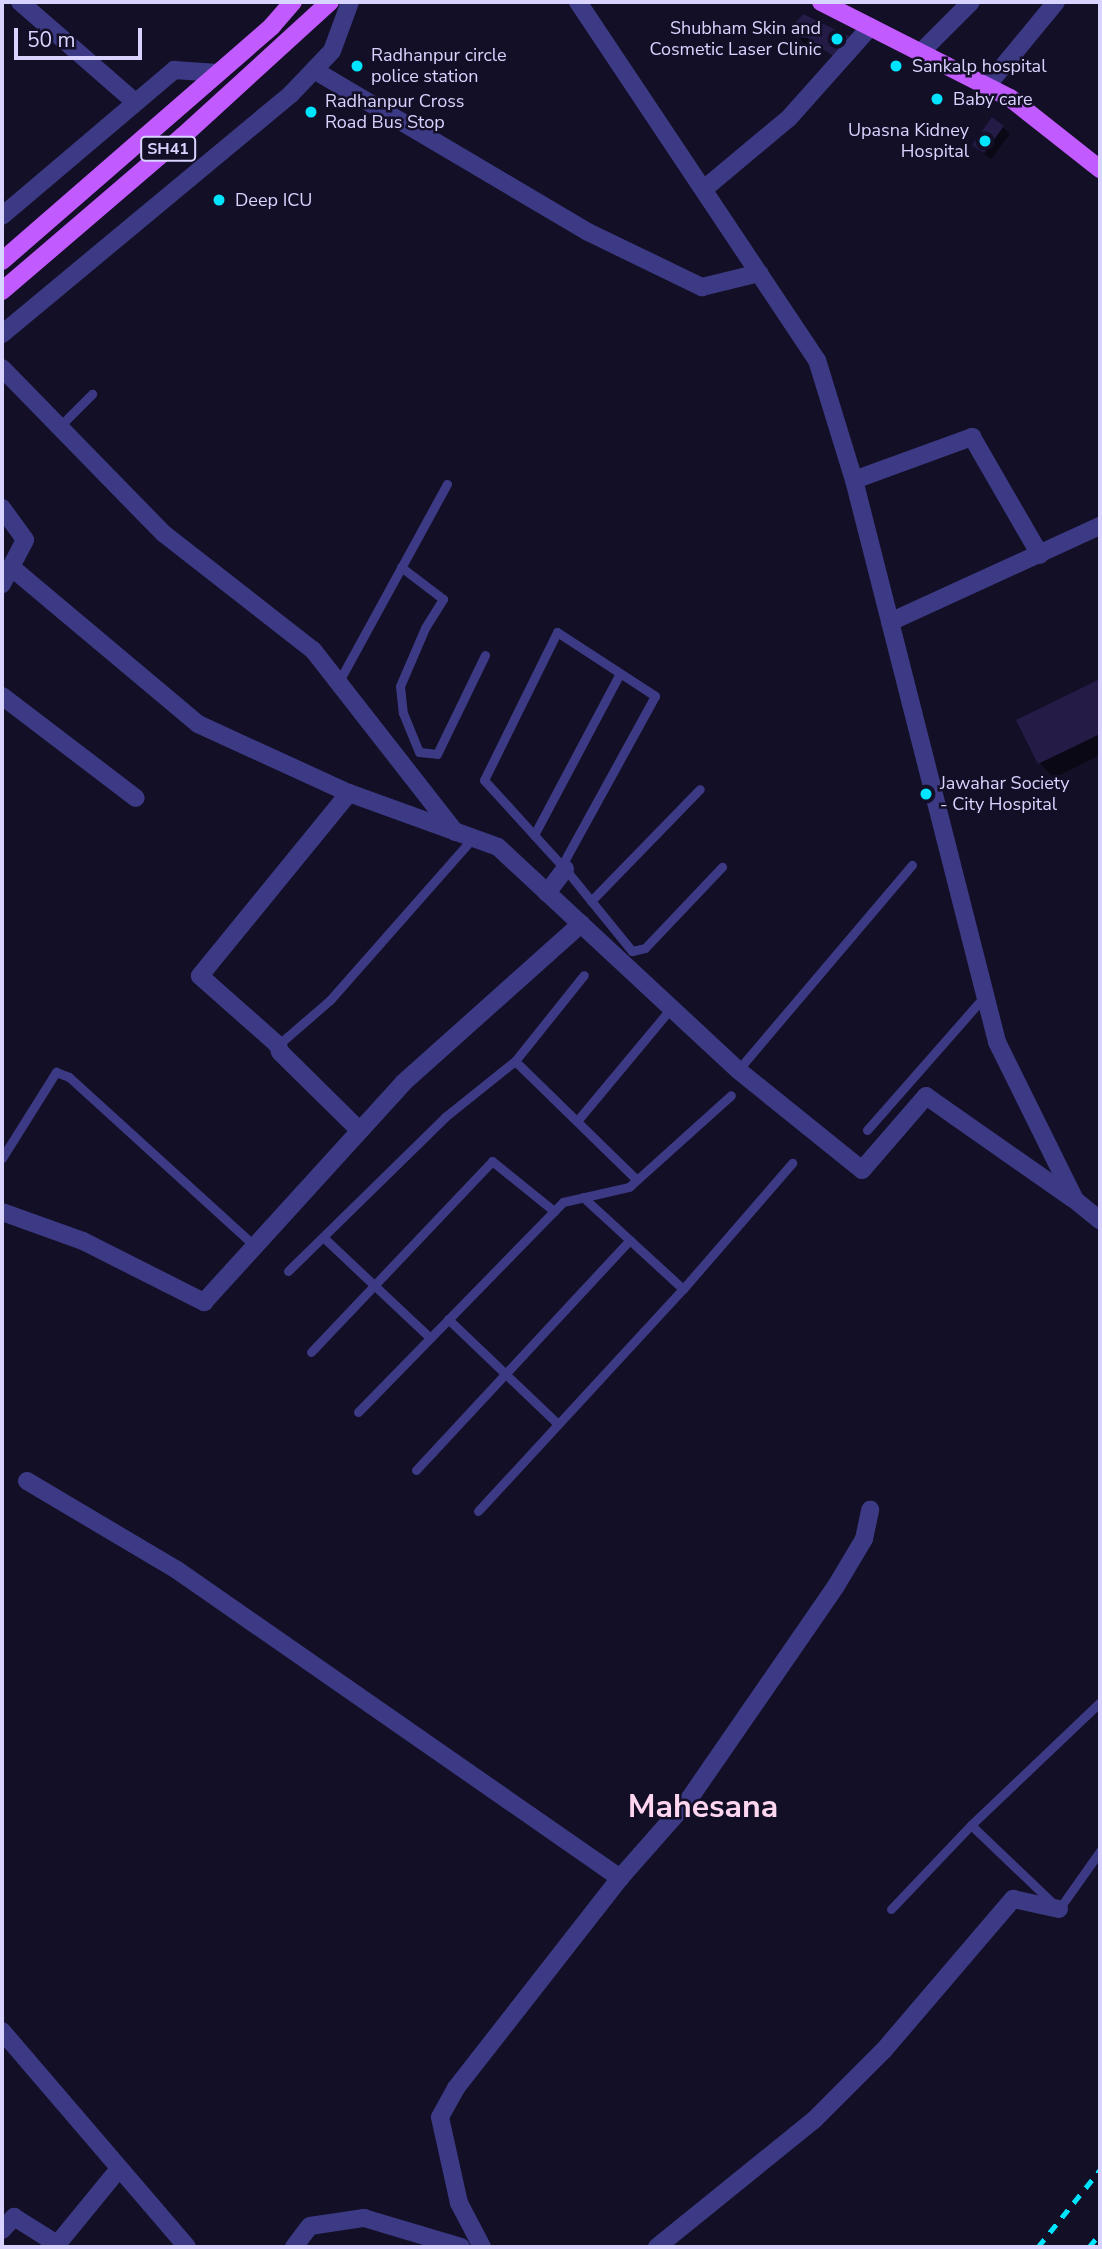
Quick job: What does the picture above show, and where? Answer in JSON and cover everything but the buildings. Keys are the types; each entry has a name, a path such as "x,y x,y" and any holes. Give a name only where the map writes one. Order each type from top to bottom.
{"main road":[{"path":"272,26 280,2"},
{"name":"SH41","path":"2,261 272,26 293,2"},
{"name":"SH41","path":"2,291 183,136 330,2"},
{"path":"821,2 1010,99 1098,164"}],"street":[{"path":"20,2 135,102"},
{"path":"2,334 290,94 332,51 350,2"},
{"path":"578,2 817,360 854,480 997,1042 1075,1200"},
{"path":"920,53 971,2"},
{"path":"986,87 1056,2"},
{"path":"704,189 789,118 870,27"},
{"path":"314,69 589,232 702,286 759,273"},
{"path":"2,216 174,70 218,73"},
{"path":"2,368 163,533 313,650 455,832"},
{"path":"854,480 972,437 1040,555"},
{"path":"2,508 25,540 2,584"},
{"path":"890,622 1100,526"},
{"path":"11,567 198,723 349,793 498,847 738,1070 862,1171 926,1096 1100,1220"},
{"path":"2,696 136,798"},
{"path":"349,793 200,976 278,1045 280,1052 360,1131"},
{"path":"547,892 565,869"},
{"path":"2,1212 83,1241 204,1302 403,1083 582,925"},
{"path":"27,1481 177,1570 620,1878"},
{"path":"482,2247 459,2203 440,2116 456,2088 620,1878 687,1802 836,1586 864,1539 870,1510"},
{"path":"657,2247 815,2119 884,2050 1013,1899 1059,1909"},
{"path":"2,2031 118,2170 187,2247"},
{"path":"2,2230 14,2217 56,2246 118,2170"},
{"path":"294,2247 310,2226 364,2218 461,2247"}],"lane":[{"path":"59,428 92,394"},
{"path":"338,683 447,485"},
{"path":"401,567 443,599 425,628 400,685 403,713 419,752 437,754 485,655"},
{"path":"565,869 562,865 655,696 557,632 484,780 565,869 632,951 645,948 722,867"},
{"path":"534,835 620,674"},
{"path":"591,901 700,789"},
{"path":"278,1045 330,1000 473,838"},
{"path":"738,1070 912,865"},
{"path":"288,1271 445,1117 515,1061 584,975"},
{"path":"867,1129 986,996"},
{"path":"577,1121 671,1008"},
{"path":"515,1061 637,1180"},
{"path":"2,1158 56,1072 69,1077 255,1246"},
{"path":"358,1412 563,1202 629,1187 731,1095"},
{"path":"311,1352 492,1161 554,1211"},
{"path":"478,1511 682,1289 792,1163"},
{"path":"583,1197 682,1289"},
{"path":"323,1237 430,1338"},
{"path":"416,1470 630,1240"},
{"path":"448,1320 558,1424"},
{"path":"891,1909 971,1825 1100,1702"},
{"path":"971,1825 1059,1909 1100,1851"}],"railway":[{"path":"1038,2247 1100,2170"},
{"path":"1089,2247 1100,2234"}],"place":[{"name":"Shubham Skin and Cosmetic Laser Clinic","path":"837,39"},
{"name":"Radhanpur circle police station","path":"357,66"},
{"name":"Sankalp hospital","path":"896,66"},
{"name":"Baby care","path":"937,99"},
{"name":"Radhanpur Cross Road Bus Stop","path":"311,112"},
{"name":"Upasna Kidney Hospital","path":"985,141"},
{"name":"Deep ICU","path":"219,200"},
{"name":"Jawahar Society - City Hospital","path":"926,794"}],"district":[{"name":"Mahesana","path":"703,1807"}]}
